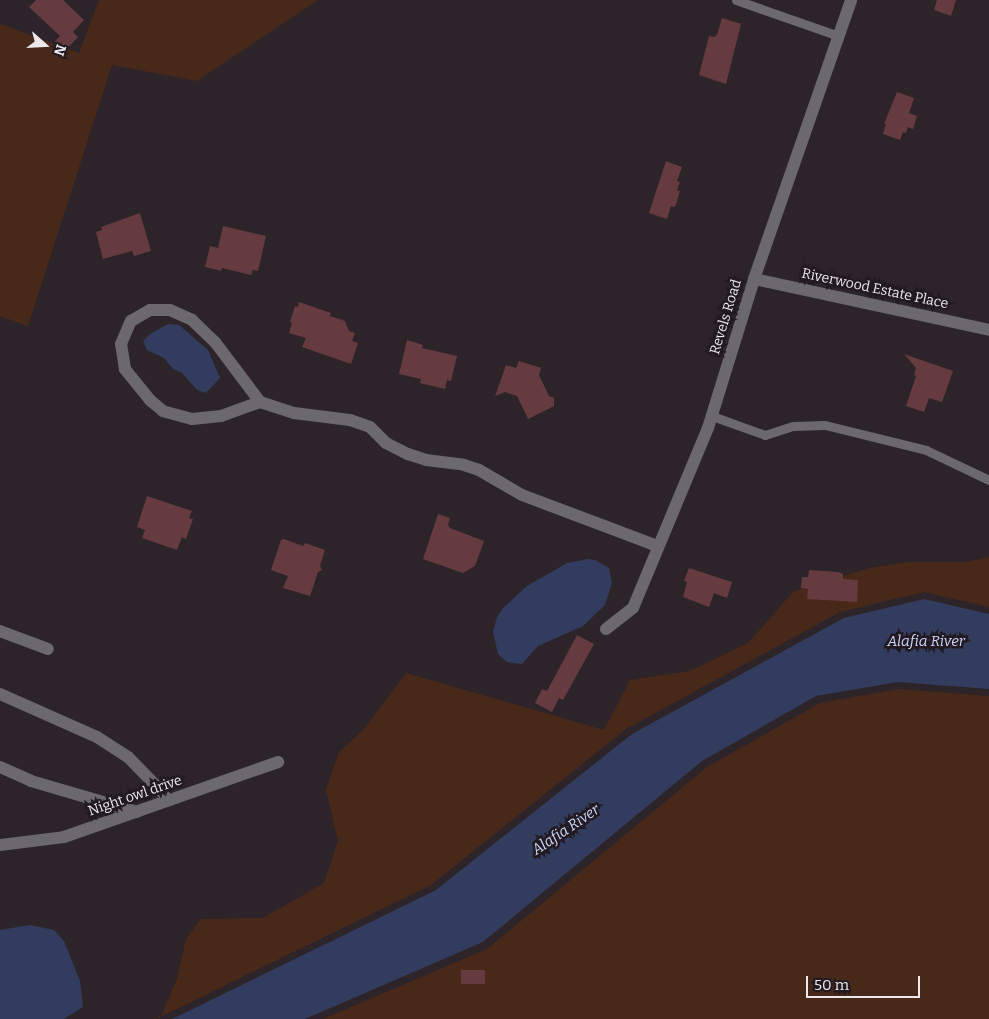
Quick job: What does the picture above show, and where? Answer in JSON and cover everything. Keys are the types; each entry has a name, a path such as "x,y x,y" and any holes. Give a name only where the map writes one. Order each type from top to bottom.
{"street":[{"name":"Revels Road","path":"606,629 633,608 712,416 754,279 851,0"},
{"name":"Riverwood Estate Place","path":"754,279 989,330"},
{"path":"260,402 220,416 192,419 163,411 150,400 125,369 121,344 131,321 150,310 170,310 192,320 215,342 260,402 294,413 350,420 370,427 386,443 408,454 426,460 464,465 479,470 522,495 658,546"},
{"path":"0,631 48,649"},
{"path":"0,694 97,737 128,756 170,800"},
{"name":"Night owl drive","path":"0,845 64,837 278,762"},
{"path":"0,767 31,781 137,812"}],"lane":[{"path":"736,0 839,36"},
{"path":"712,416 765,435 792,426 825,425 926,450 989,480"}],"shaded area":[{"path":"99,0 318,0 197,81 112,65 28,326 0,316 0,24 79,53"},
{"path":"989,557 989,607 924,592 840,612 626,729 431,885 156,1019 152,1019 161,1016 177,979 186,939 201,919 263,918 324,883 338,841 326,790 339,752 363,730 406,673 604,730 630,680 690,671 748,643 794,591 869,568 909,562 966,562"},
{"path":"899,689 989,696 989,1019 323,1019 487,949 707,767 820,703"}],"water":[{"path":"168,324 179,325 208,350 220,378 206,393 197,390 182,373 173,369 164,358 147,350 143,341 150,334"},
{"path":"588,559 595,560 609,568 612,583 605,605 583,626 538,646 522,664 507,662 498,654 493,632 497,617 503,608 527,586 567,563"},
{"name":"Alafia River","path":"924,599 989,614 989,689 898,682 816,696 702,761 483,942 305,1019 172,1019 436,890 632,734 844,618"},
{"path":"30,925 54,930 64,941 80,981 83,1007 64,1019 0,1019 0,930"}],"building":[{"path":"36,0 63,0 84,20 73,32 78,37 64,52 54,42 60,36 29,7"},
{"path":"937,0 956,0 951,16 934,10"},
{"path":"722,18 741,24 726,84 699,75 709,36 714,37 717,35"},
{"path":"897,92 914,98 909,113 917,116 913,129 908,127 906,133 903,132 900,140 883,134 886,124 884,124"},
{"path":"666,161 682,167 677,181 680,182 677,190 680,191 675,207 671,206 667,219 649,213"},
{"path":"140,213 151,251 134,256 132,251 103,259 96,232 102,230 101,227"},
{"path":"223,226 266,236 258,271 253,270 251,275 222,268 221,271 205,267 210,246 218,248"},
{"path":"299,302 331,313 330,316 345,321 349,331 355,333 352,341 358,343 351,364 302,347 306,338 289,333 295,306 298,307"},
{"path":"407,340 423,345 422,348 457,356 451,381 447,380 445,389 420,383 421,379 399,374"},
{"path":"904,354 953,371 942,402 929,398 924,412 906,406 916,376 914,375 916,368"},
{"path":"519,361 541,368 539,375 549,396 554,398 554,406 528,419 517,396 505,392 495,396 506,365 516,368"},
{"path":"147,496 192,511 189,518 193,519 186,539 182,537 177,550 142,538 145,530 137,527"},
{"path":"438,514 450,518 448,525 450,528 484,541 475,566 463,573 423,559"},
{"path":"284,539 303,546 305,543 325,550 320,566 322,570 318,572 310,596 283,588 288,576 271,570 281,540"},
{"path":"689,568 732,582 727,598 714,593 709,607 683,597 687,582 684,581"},
{"path":"809,570 838,572 843,574 843,579 858,580 857,602 807,599 808,589 801,588 802,577 808,577"},
{"path":"577,635 594,644 563,700 559,698 552,712 535,703 542,689 547,691"},
{"path":"461,970 485,970 485,984 461,984"}]}
